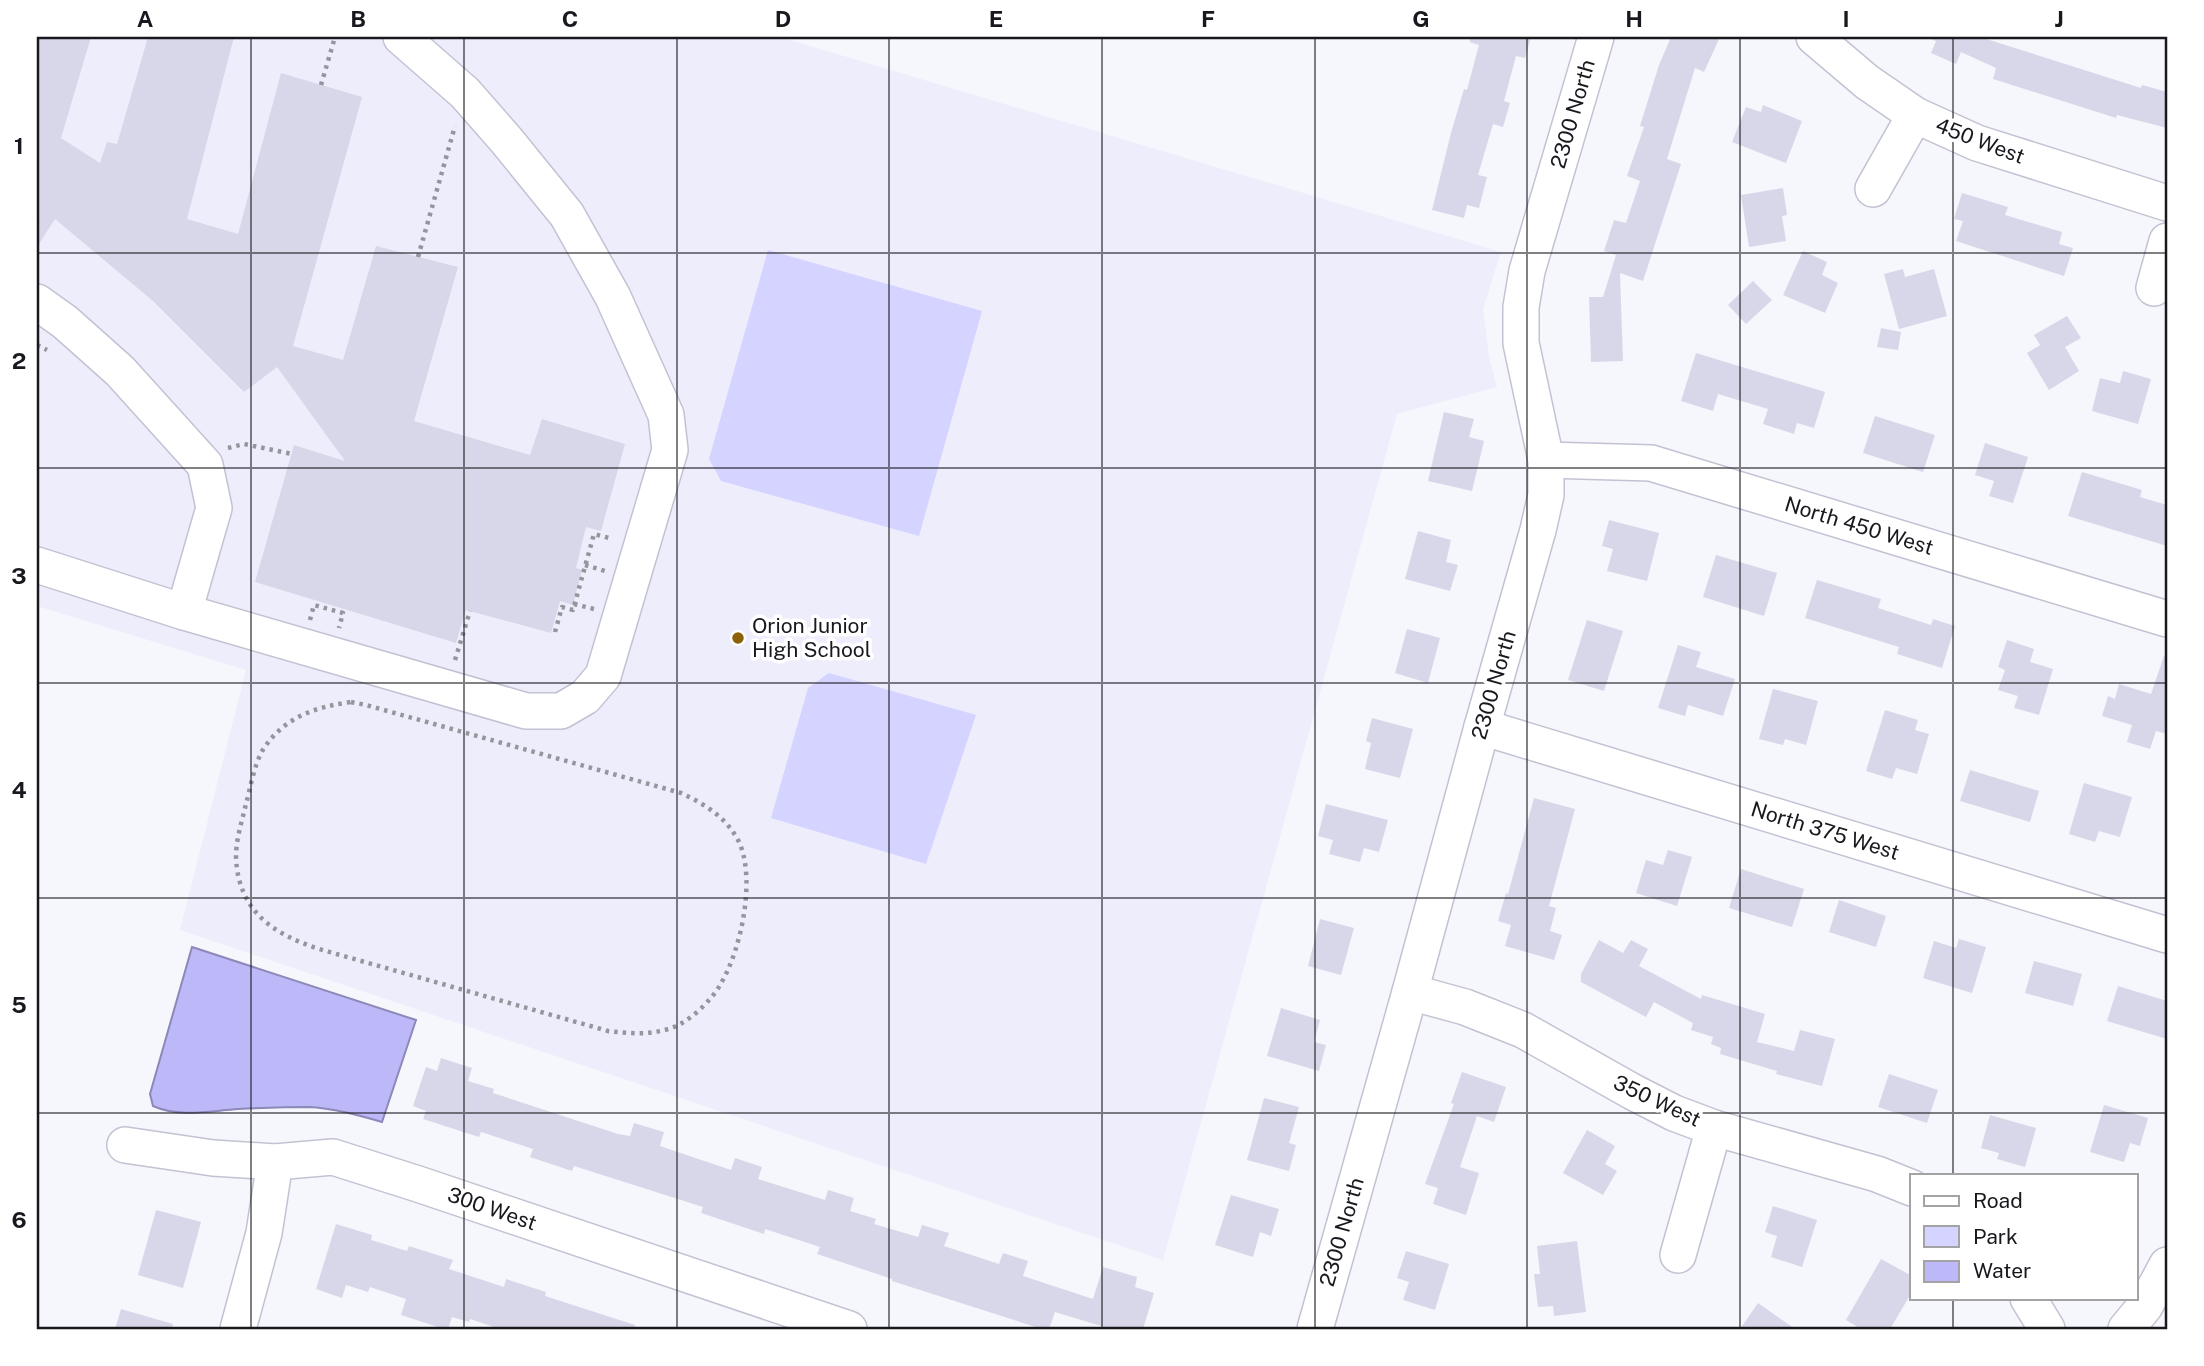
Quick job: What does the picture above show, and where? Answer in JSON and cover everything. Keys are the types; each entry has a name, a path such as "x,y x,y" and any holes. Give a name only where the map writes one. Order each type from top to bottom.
{"street":[{"path":"37,565 184,612 526,711 561,710 585,697 603,676 670,450 666,415 613,297 567,215 464,93 401,37"},
{"name":"2300 North","path":"1315,1329 1546,495 1546,460 1521,342 1521,307 1527,271 1596,37"},
{"name":"450 West","path":"1814,37 1867,82 1914,115 1977,143 2167,203"},
{"path":"1873,189 1914,115"},
{"path":"2154,288 2167,241"},
{"path":"37,302 65,322 120,371 205,464 214,508 184,612"},
{"name":"North 450 West","path":"1546,460 1651,463 2167,619"},
{"name":"North 375 West","path":"1482,727 2167,935"},
{"name":"350 West","path":"1410,992 1465,1007 1523,1030 1643,1097 1714,1128 1877,1174 1910,1187"},
{"path":"1678,1255 1714,1128"},
{"name":"300 West","path":"125,1145 213,1158 275,1162 333,1157 849,1329"},
{"path":"238,1329 264,1233 275,1162"},
{"path":"2126,1329 2145,1306 2167,1265"},
{"path":"2029,1300 2047,1329"}],"path":[{"path":"321,85 335,37"},
{"path":"418,257 458,117"},
{"path":"37,345 47,350"},
{"path":"218,452 244,444 292,454"},
{"path":"555,632 562,607 573,610 594,534 616,540"},
{"path":"308,625 314,605 343,613 337,632"},
{"path":"454,663 470,611"},
{"path":"351,702 379,708 681,793 708,806 725,822 738,841 746,866 747,891 730,965 719,987 702,1007 681,1023 662,1030 640,1034 608,1031 319,949 292,940 270,927 253,909 243,891 236,859 237,842 254,775 264,749 283,727 304,712 351,702"}],"shaded area":[{"name":"Orion Junior High School","path":"37,37 780,37 1501,252 1483,309 1489,357 1497,387 1397,414 1163,1260 180,930 246,670 37,606"}],"green space":[{"path":"768,250 982,311 919,536 721,481 709,459"},
{"path":"829,673 976,715 926,864 771,818 808,688"}],"water":[{"path":"192,947 416,1020 382,1122 317,1108 184,1113 153,1106 150,1094"}],"building":[{"path":"37,37 91,37 61,138 100,163 107,142 117,144 148,37 234,37 187,219 238,234 281,73 362,97 293,346 343,360 376,246 458,267 414,421 530,455 542,419 625,444 601,531 586,527 576,568 582,570 573,605 560,601 551,633 466,610 456,643 255,582 294,445 345,461 277,367 244,392 153,301 55,219 37,247"},
{"path":"1470,37 1531,37 1525,58 1516,56 1504,101 1510,103 1503,127 1493,124 1478,175 1487,177 1479,208 1467,205 1464,218 1432,210 1451,133 1464,89 1467,90 1479,45 1470,42"},
{"path":"1671,37 1720,37 1704,72 1695,68 1667,159 1681,164 1643,281 1620,273 1623,361 1591,362 1589,297 1603,297 1616,255 1604,251 1614,220 1626,223 1640,181 1627,176 1644,127 1640,126 1659,65"},
{"path":"1926,37 1980,37 2141,88 2142,85 2167,92 2167,128 2117,115 2116,118 1993,79 1996,68 1961,52 1956,64 1931,53 1936,41"},
{"path":"1763,105 1802,121 1786,163 1732,142 1746,107 1761,112"},
{"path":"1783,188 1787,215 1782,216 1786,241 1749,247 1741,195"},
{"path":"1962,193 2008,207 2005,215 2062,232 2059,244 2073,248 2064,276 1956,241 1963,221 1954,219"},
{"path":"1803,251 1827,262 1822,275 1838,283 1825,313 1783,295"},
{"path":"1903,269 1905,277 1934,269 1947,316 1899,329 1884,274"},
{"path":"1753,281 1772,300 1746,324 1728,305"},
{"path":"2067,316 2081,338 2065,347 2079,371 2049,390 2027,353 2040,345 2034,335"},
{"path":"1881,328 1901,332 1898,350 1877,347"},
{"path":"1696,353 1825,392 1814,428 1797,423 1794,434 1763,424 1768,409 1718,394 1713,411 1681,401"},
{"path":"2123,371 2151,379 2138,424 2092,411 2100,378 2120,383"},
{"path":"1444,412 1474,419 1469,437 1484,441 1472,491 1428,481"},
{"path":"1875,416 1935,435 1923,472 1863,453"},
{"path":"1985,443 2028,457 2013,503 1989,496 1994,481 1975,475"},
{"path":"2082,472 2142,490 2140,497 2167,505 2167,546 2068,516"},
{"path":"1609,520 1659,533 1647,581 1607,571 1613,549 1602,546"},
{"path":"1418,531 1451,540 1446,562 1458,565 1450,591 1405,579"},
{"path":"1716,555 1777,573 1764,616 1703,597"},
{"path":"1817,580 1881,599 1878,608 1931,625 1933,619 1955,626 1942,668 1897,654 1899,647 1805,618"},
{"path":"1587,620 1623,631 1604,691 1568,680"},
{"path":"1407,629 1440,638 1428,683 1395,673"},
{"path":"2007,640 2034,649 2030,662 2053,669 2039,715 2014,708 2018,696 1998,690 2005,670 1998,667"},
{"path":"1678,645 1701,652 1696,667 1735,679 1723,716 1688,705 1685,716 1658,708"},
{"path":"2164,656 2167,656 2167,734 2156,731 2150,749 2127,742 2132,725 2102,716 2108,696 2115,699 2119,684 2151,694"},
{"path":"1773,689 1818,701 1806,745 1785,739 1783,745 1759,739"},
{"path":"1885,710 1918,720 1915,730 1929,734 1917,774 1896,768 1892,779 1866,771"},
{"path":"1372,718 1413,729 1400,778 1365,769 1371,743 1366,741"},
{"path":"1970,770 2039,791 2030,822 1960,801"},
{"path":"2084,783 2132,797 2120,837 2099,831 2095,842 2069,834"},
{"path":"1534,798 1575,809 1549,906 1556,908 1550,931 1562,935 1554,960 1505,946 1511,925 1498,921"},
{"path":"1326,804 1388,820 1379,852 1364,848 1360,862 1329,854 1333,840 1318,836"},
{"path":"1668,850 1692,857 1677,906 1636,893 1646,860 1663,865"},
{"path":"1741,869 1804,889 1792,927 1729,908"},
{"path":"1839,900 1886,916 1876,947 1829,932"},
{"path":"1320,919 1354,928 1341,975 1308,966"},
{"path":"1959,939 1986,947 1972,993 1923,978 1934,941 1956,948"},
{"path":"1599,940 1623,953 1631,940 1648,949 1639,966 1701,999 1702,995 1765,1014 1757,1042 1794,1051 1800,1030 1835,1039 1822,1086 1776,1074 1777,1071 1720,1054 1721,1048 1711,1044 1713,1037 1691,1030 1693,1023 1654,1002 1646,1017 1581,982 1581,974"},
{"path":"2034,961 2082,974 2073,1006 2025,993"},
{"path":"2118,986 2167,1001 2167,1039 2107,1021"},
{"path":"1281,1008 1320,1020 1314,1042 1326,1045 1319,1071 1267,1056"},
{"path":"441,1058 472,1068 468,1081 494,1089 493,1093 618,1134 630,1136 634,1123 664,1132 660,1146 731,1170 735,1158 762,1167 758,1179 825,1200 828,1190 854,1198 850,1211 876,1219 874,1224 918,1237 922,1225 949,1233 944,1246 999,1264 1003,1253 1028,1261 1023,1276 1093,1299 1103,1267 1137,1277 1135,1287 1154,1293 1143,1329 1111,1329 1055,1312 1049,1329 1042,1329 817,1254 820,1247 765,1229 764,1234 701,1213 703,1207 574,1166 572,1171 530,1157 533,1149 481,1132 479,1137 423,1119 426,1111 413,1106 426,1067 437,1071"},
{"path":"1462,1072 1506,1087 1494,1122 1477,1116 1460,1167 1479,1173 1466,1215 1433,1204 1438,1188 1425,1184 1454,1104 1451,1103"},
{"path":"1889,1074 1938,1090 1927,1123 1878,1107"},
{"path":"1264,1098 1299,1107 1289,1143 1296,1145 1289,1171 1247,1160"},
{"path":"2104,1105 2148,1118 2140,1146 2130,1143 2124,1162 2090,1152"},
{"path":"1990,1115 2036,1128 2025,1167 1997,1159 1999,1153 1981,1148"},
{"path":"1587,1130 1615,1146 1605,1164 1617,1171 1603,1195 1563,1173"},
{"path":"1231,1195 1279,1209 1271,1236 1260,1232 1253,1257 1215,1245"},
{"path":"1773,1206 1817,1220 1802,1267 1771,1257 1777,1236 1765,1232"},
{"path":"156,1210 201,1222 183,1288 138,1275"},
{"path":"336,1224 372,1235 371,1240 407,1251 409,1246 453,1260 449,1269 504,1287 506,1279 546,1292 545,1296 635,1325 634,1329 500,1329 470,1319 469,1322 452,1317 448,1329 444,1329 401,1315 406,1299 370,1287 368,1292 346,1285 342,1298 316,1289"},
{"path":"1577,1241 1586,1312 1554,1316 1553,1306 1538,1307 1534,1274 1540,1274 1537,1246"},
{"path":"1406,1251 1449,1264 1435,1310 1403,1300 1409,1282 1397,1278"},
{"path":"1881,1259 1910,1275 1910,1295 1890,1329 1861,1329 1846,1320"},
{"path":"1758,1303 1795,1329 1740,1329"},
{"path":"121,1309 173,1324 172,1329 115,1329"}],"place":[{"name":"Orion Junior High School","path":"738,638"}]}
